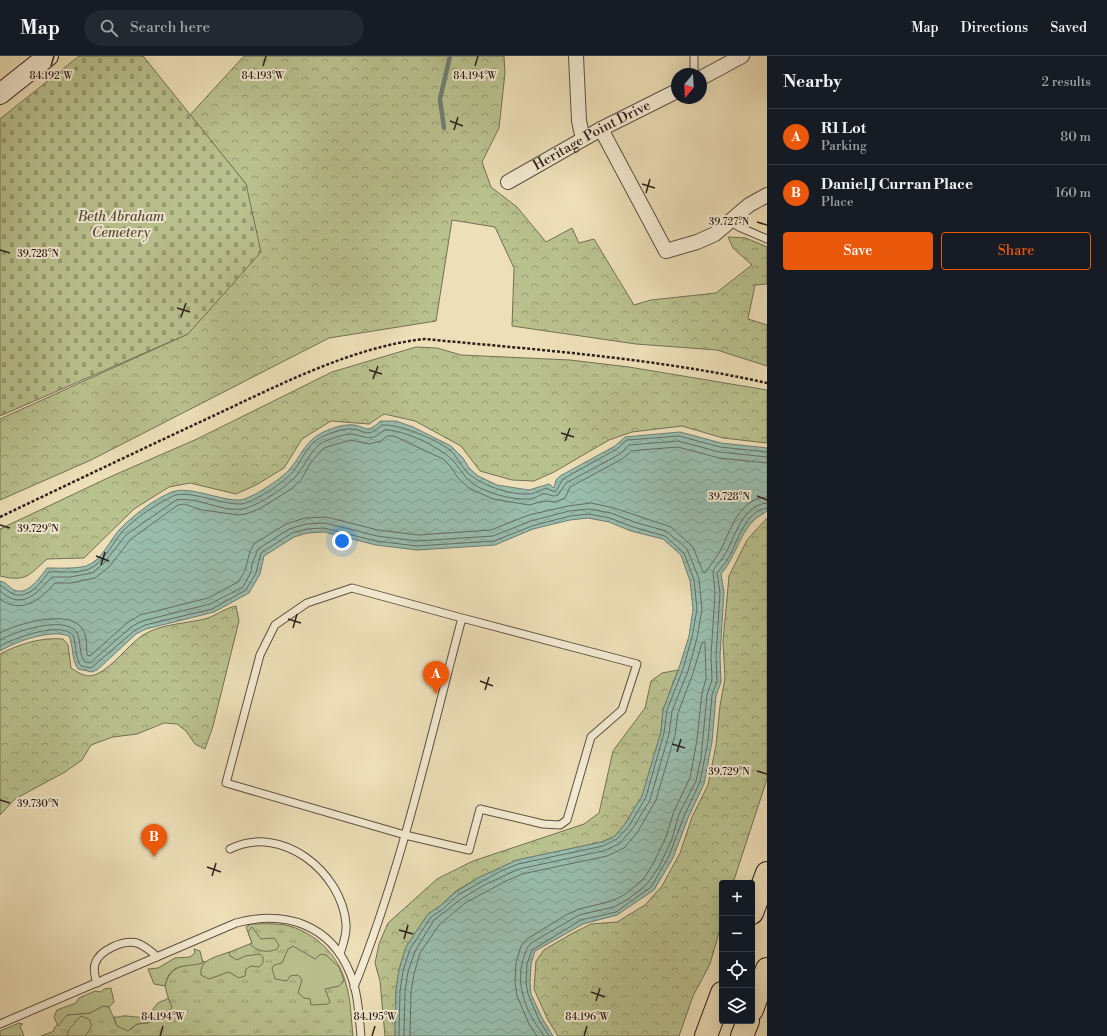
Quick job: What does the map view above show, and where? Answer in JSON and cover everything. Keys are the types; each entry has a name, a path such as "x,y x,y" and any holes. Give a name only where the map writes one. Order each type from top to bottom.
{"main road":[{"path":"0,94 48,56"},
{"path":"755,905 767,873"},
{"path":"755,1002 767,969"},
{"path":"706,1036 719,1002"},
{"path":"742,1036 747,1024"}],"street":[{"path":"576,56 579,121 583,139"},
{"path":"707,75 742,56"},
{"name":"Heritage Point Drive","path":"508,182 601,129 671,94"},
{"path":"601,129 666,251 715,234 750,205 767,195"}],"lane":[{"path":"694,56 694,68"},
{"path":"730,221 740,228 767,239"},
{"path":"352,588 462,618 637,664 622,710 591,737 567,820 560,825 543,824 480,809 469,850 405,835 226,783 260,655 275,625 307,603 352,588"},
{"path":"354,987 371,943 405,835 462,618"},
{"path":"230,849 243,844 270,842 302,855 322,870 330,879 344,911 345,937 340,954"},
{"path":"0,1024 236,923 251,919 271,918 298,922 314,929 328,940 340,954 350,972 354,987 361,1036"},
{"path":"96,983 94,972 95,963 98,958 109,949 124,943 136,943 147,948 157,957"}],"path":[{"path":"0,517 292,380 336,361 401,342 425,339 576,354 724,374 767,383"}],"green space":[{"name":"Beth Abraham Cemetery","path":"79,56 143,56 246,184 261,252 188,334 0,416 0,119"},
{"path":"244,56 504,56 505,73 499,128 482,162 491,187 517,207 546,242 572,228 579,243 594,239 634,305 651,300 716,293 752,265 733,248 728,237 746,238 767,247 767,284 755,285 748,319 767,325 767,366 717,350 636,344 512,326 514,268 495,227 452,220 436,321 329,338 91,460 0,500 0,419 188,334 246,184 190,115"},
{"path":"416,347 437,348 461,355 570,360 629,367 767,390 767,443 723,438 682,426 632,432 609,440 554,472 534,481 512,480 480,471 461,446 415,421 384,414 369,424 331,421 302,439 284,468 256,485 236,494 190,483 169,487 134,509 84,558 47,559 31,573 21,578 0,576 0,529 112,476 197,439 332,372"},
{"path":"767,518 767,779 734,880 719,880 719,932 710,964 693,996 679,1036 558,1036 547,1018 534,989 536,961 544,950 571,934 591,924 617,922 645,905 662,886 680,853 692,817 708,785 716,745 720,706 725,678 723,641 729,576 747,540"},
{"path":"236,606 239,621 213,726 205,749 195,744 186,731 177,724 164,723 137,734 113,737 91,745 82,760 65,772 15,799 0,815 0,654 15,647 39,640 63,639 68,645 71,668 83,675 90,676 97,674 109,666 137,640 150,631 208,618"},
{"path":"678,670 663,710 661,732 642,796 625,824 615,836 602,842 517,860 480,877 456,891 440,906 428,914 406,947 399,970 396,990 395,1036 385,1036 380,981 375,963 379,944 388,923 437,879 473,861 584,824 599,813 613,751 645,708 651,681 662,673"},
{"path":"251,924 281,924 296,928 306,933 324,946 338,963 343,973 349,996 353,1036 41,1036 54,1031 54,1028 67,1015 90,1013 103,1006 109,1007 117,1026 130,1030 137,1024 148,1023 155,1017 168,1014 169,1003 165,986 167,979 174,970 179,967 203,963 203,961 205,962 252,943 246,927"},
{"path":"252,927 261,939 274,938 279,945 277,949 263,951 253,947 250,944 252,943 248,932"},
{"path":"293,946 315,959 321,954 326,955 339,967 344,980 339,986 325,989 330,1002 328,1004 311,1005 310,999 304,998 298,993 302,980 298,975 290,976 287,981 275,979 272,968 274,965 282,963 288,949"},
{"path":"194,949 200,951 203,963 175,969 167,978 165,986 154,984 148,969 158,968 175,958 190,957 195,953"},
{"path":"229,952 230,956 237,960 245,956 260,954 263,957 263,963 259,967 251,966 246,969 245,976 239,978 229,972 209,979 201,975 201,970 206,962 214,957"},
{"path":"111,988 114,1002 109,1007 103,1006 90,1013 67,1015 58,1026 54,1017 57,1010 76,1003 79,998 95,991 101,992 104,989"},
{"path":"168,998 172,1007 167,1015 159,1015 148,1023 137,1024 128,1031 117,1026 114,1017 141,1017 147,1015 158,1003"},
{"path":"81,1016 89,1019 91,1024 85,1036 67,1036 69,1029"},
{"path":"19,1023 23,1024 20,1026 24,1036 0,1036 0,1031"}],"water":[{"path":"380,421 396,421 413,427 451,446 463,458 469,468 478,476 497,485 529,490 549,484 554,488 556,480 560,476 615,446 625,437 680,432 721,443 767,448 767,511 755,519 749,526 726,568 721,574 724,592 720,656 721,682 716,696 712,742 704,784 688,818 673,858 654,890 617,915 583,924 535,951 531,964 531,994 542,1018 553,1036 395,1036 396,990 399,970 406,947 428,914 456,892 480,877 517,860 602,842 615,836 625,824 642,796 661,732 663,710 689,636 693,609 690,581 681,555 663,539 631,531 609,522 588,518 570,520 533,529 495,545 417,550 376,545 324,532 307,533 294,537 264,556 260,574 249,593 214,612 146,629 136,634 97,670 92,672 78,669 74,661 69,636 62,634 34,637 15,643 0,651 0,581 6,583 14,590 19,591 33,585 47,568 72,568 86,566 97,560 126,523 165,495 179,490 187,490 232,500 245,499 266,488 285,474 309,442 320,434 332,428 346,425 353,425 368,429 375,426"}],"waterway":[{"path":"444,128 440,99 450,56"}],"place":[{"name":"R1 Lot","path":"436,694"},
{"name":"Daniel J Curran Place","path":"154,857"}]}
